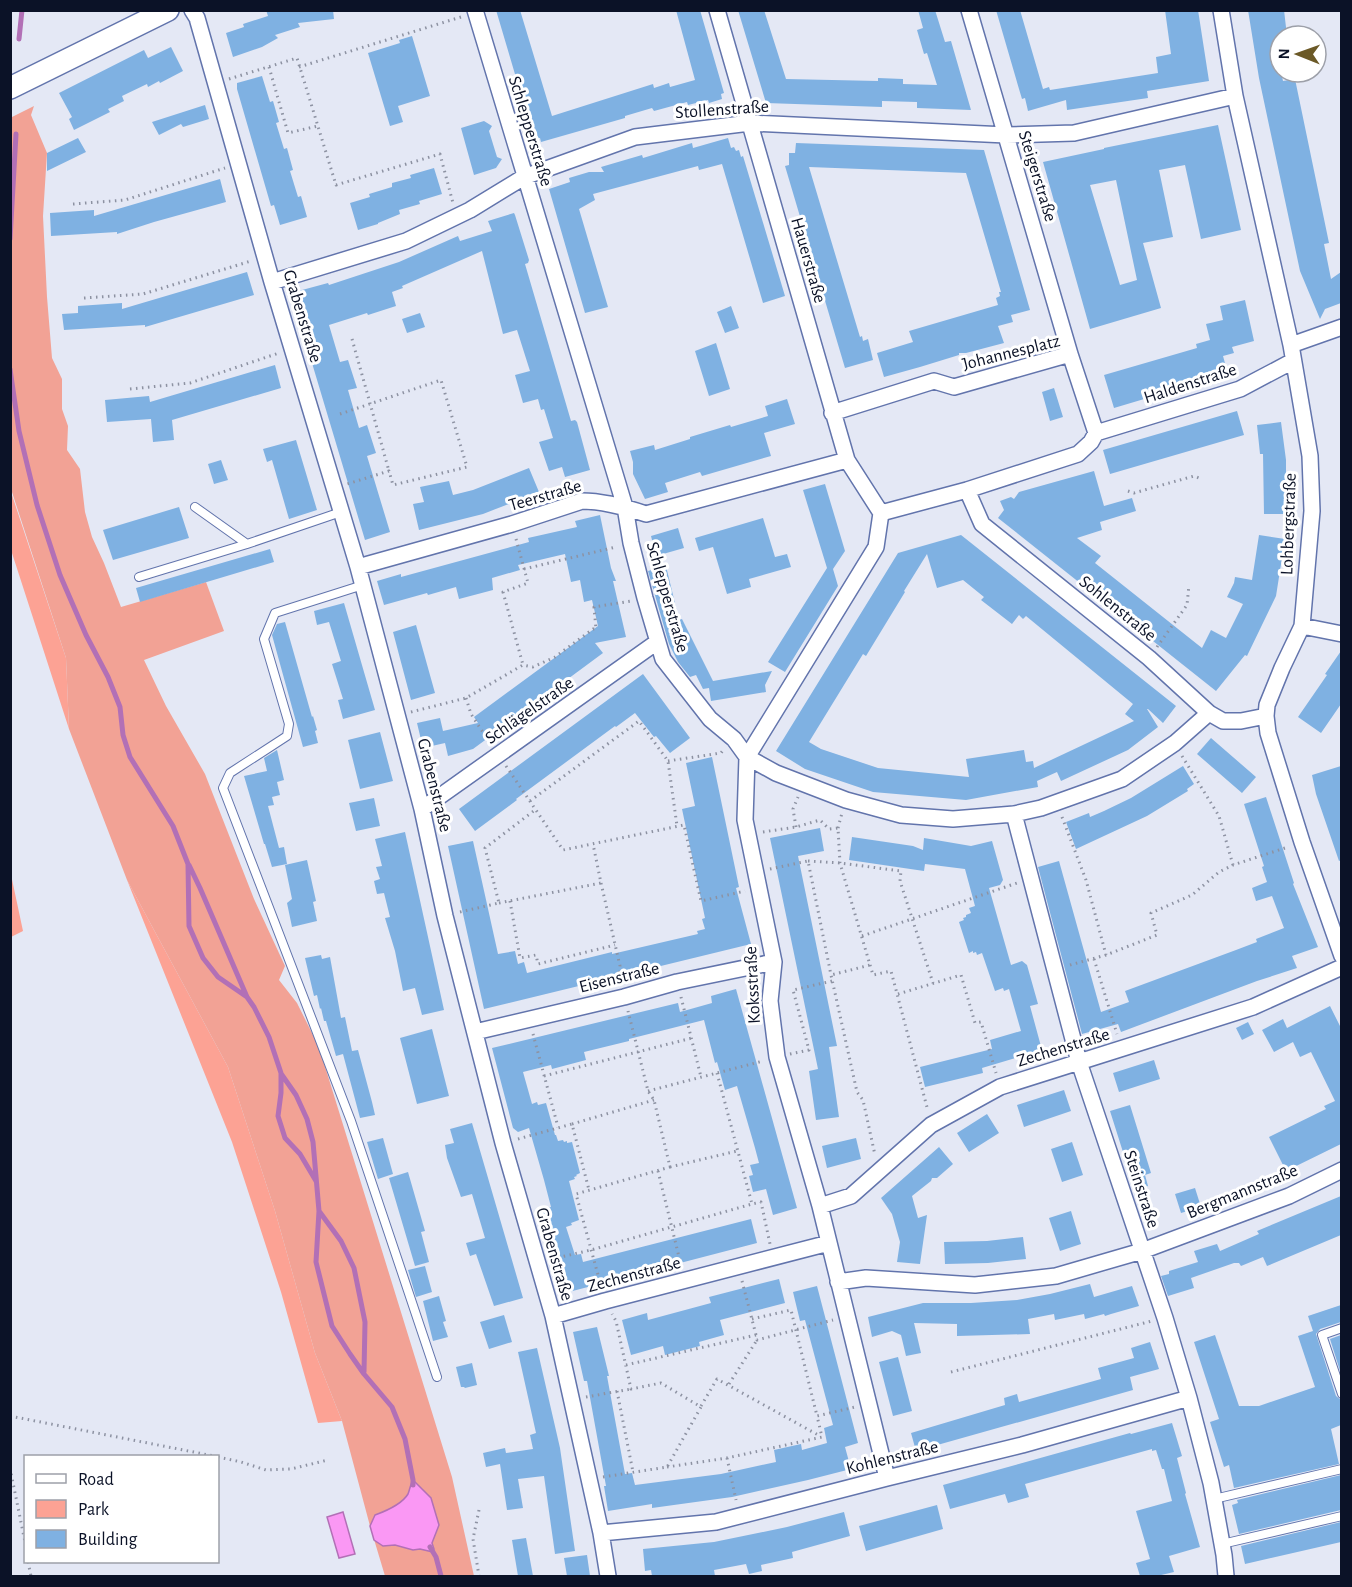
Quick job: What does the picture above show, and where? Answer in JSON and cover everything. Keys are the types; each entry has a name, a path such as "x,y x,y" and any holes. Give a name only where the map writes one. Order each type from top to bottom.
{"main road":[{"path":"10,88 168,10"}],"street":[{"name":"Grabenstraße","path":"192,10 197,18 272,282 363,585 422,809 445,916 503,1143 553,1316 590,1479 608,1576"},
{"name":"Hauerstraße","path":"717,10 847,460 881,513"},
{"name":"Steigerstraße","path":"969,10 1070,354"},
{"name":"Lohbergstraße","path":"1221,10 1235,96 1290,345 1310,456 1312,512 1302,626 1268,705 1266,716 1268,734 1341,956"},
{"name":"Schlepperstraße","path":"476,12 625,507 631,543 663,659 710,719 734,739 747,757 776,773 803,784 846,800 900,815 953,819 1014,814 1041,808 1122,779 1175,743 1209,713"},
{"name":"Stollenstraße","path":"272,282 406,241 470,210 524,177 635,137 750,123 1006,135 1074,133 1235,96"},
{"path":"1290,345 1341,327"},
{"name":"Johannesplatz","path":"832,413 934,381 954,387 1070,354 1096,433"},
{"name":"Haldenstraße","path":"1096,433 1240,389 1293,361"},
{"path":"881,513 967,490 1078,454 1091,442 1096,433"},
{"name":"Teerstraße","path":"358,567 512,524 582,501 625,507 646,514 847,460"},
{"name":"Sohlenstraße","path":"967,490 982,524 1149,658 1209,713 1223,721 1241,721 1266,716"},
{"name":"Koksstraße","path":"881,513 876,547 747,757 745,820 774,962 770,1001 777,1057 829,1243 887,1478"},
{"path":"1302,626 1341,633"},
{"name":"Schlägelstraße","path":"422,809 657,642"},
{"name":"Steinstraße","path":"1014,814 1079,1062 1165,1318 1189,1398 1214,1499 1226,1576"},
{"name":"Eisenstraße","path":"475,1032 624,997 677,982 774,962"},
{"name":"Zechenstraße","path":"819,1206 851,1196 931,1125 1000,1087 1253,1007 1341,967"},
{"name":"Bergmannstraße","path":"838,1281 866,1278 975,1286 1056,1276 1142,1251 1288,1196 1341,1170"},
{"name":"Zechenstraße","path":"553,1316 829,1243"},
{"name":"Kohlenstraße","path":"601,1533 716,1522 1022,1445 1189,1398"}],"lane":[{"path":"195,507 247,544"},
{"path":"139,577 341,512"},
{"path":"363,585 274,613 264,639 289,724 287,736 230,773 223,788 351,1120 437,1377"},
{"path":"1341,1328 1322,1335 1339,1378 1341,1394"},
{"path":"1214,1499 1341,1469"},
{"path":"1222,1544 1341,1516"}],"path":[{"path":"299,67 476,12"},
{"path":"215,84 297,58 336,184 440,154 457,216"},
{"path":"269,67 288,133 318,126"},
{"path":"73,204 125,200 238,163"},
{"path":"84,297 143,294 265,256"},
{"path":"340,414 370,404 441,380 467,467 393,485 370,404 352,339"},
{"path":"130,389 190,382 292,349"},
{"path":"334,488 389,471"},
{"path":"1128,491 1134,493 1194,476 1199,478"},
{"path":"512,524 528,583 503,592 523,665"},
{"path":"524,569 631,543"},
{"path":"1149,658 1187,605 1189,585"},
{"path":"397,716 466,698 523,665 533,667 555,657 592,629 596,629 594,607 645,598"},
{"path":"466,698 471,714 563,850 684,825 701,901 759,888"},
{"path":"529,801 639,721 668,761 677,826"},
{"path":"668,761 721,753 734,739"},
{"path":"1175,743 1219,816 1233,865"},
{"path":"796,827 793,809 803,784"},
{"path":"1056,803 1086,880 1106,955"},
{"path":"499,903 485,848 535,810"},
{"path":"748,835 796,827 820,820 829,829 838,828 840,863 873,975 891,970 931,1125"},
{"path":"1054,969 1094,959 1157,935 1151,913 1192,895 1219,872 1233,865 1302,842"},
{"path":"593,844 620,966 624,997 648,1091 654,1100 670,1167"},
{"path":"808,861 857,1092 862,1100 879,1172"},
{"path":"756,872 808,861 901,871 900,881 933,983"},
{"path":"862,936 1030,879"},
{"path":"445,916 601,883"},
{"path":"510,901 520,958 536,955 538,964 615,945"},
{"path":"1094,959 1121,1049"},
{"path":"831,975 870,964"},
{"path":"898,994 961,975 975,1023 981,1022 1000,1087"},
{"path":"648,1091 808,1050 793,990 832,981"},
{"path":"677,982 701,1077"},
{"path":"529,1018 558,1127"},
{"path":"544,1076 692,1038"},
{"path":"717,1073 752,1204"},
{"path":"503,1143 654,1100"},
{"path":"572,1124 589,1190"},
{"path":"632,1389 616,1321 605,1301 576,1194 670,1167 737,1151"},
{"path":"658,1171 684,1280"},
{"path":"538,1263 761,1202 773,1257"},
{"path":"738,1266 757,1340"},
{"path":"752,1319 791,1310 822,1437"},
{"path":"729,1384 757,1340 847,1317"},
{"path":"951,1372 1165,1318"},
{"path":"626,1365 756,1335"},
{"path":"667,1467 717,1379 822,1437"},
{"path":"572,1399 661,1383 701,1407"},
{"path":"617,1391 633,1473"},
{"path":"817,1416 868,1404"},
{"path":"10,1416 206,1455"},
{"path":"590,1479 727,1458 822,1437"},
{"path":"219,1458 266,1470 291,1469 328,1460"},
{"path":"727,1458 741,1516"},
{"path":"10,1468 24,1537"},
{"path":"479,1510 473,1539 479,1576"}],"green space":[{"path":"10,489 66,658 69,729 11,550"},
{"path":"10,870 23,931 11,937 10,936"},
{"path":"127,880 228,1067 275,1211 315,1353 342,1421 318,1423 281,1292 232,1142"}],"shaded area":[{"path":"34,106 31,115 47,153 43,216 52,358 62,379 62,409 68,426 67,450 80,469 85,512 92,537 121,607 206,582 224,631 144,660 166,706 205,774 254,899 285,966 279,980 297,1003 319,1047 452,1477 474,1576 385,1576 342,1421 315,1353 275,1211 228,1067 127,880 69,729 66,658 11,489 10,118"},
{"path":"413,1480 431,1498 439,1525 432,1543 433,1552 395,1545 383,1546 374,1540 370,1526 375,1515 393,1507 405,1498"},
{"path":"343,1512 355,1554 339,1558 327,1517"}],"building":[{"path":"266,10 333,10 334,19 298,23 300,27 275,35 278,38 262,47 233,57 226,33 244,27 243,24 268,16"},
{"path":"496,10 520,10 552,116 653,84 654,88 669,83 670,87 695,80 676,10 700,10 724,93 721,94 722,99 688,105 687,102 654,111 652,108 541,142 535,128 532,129 530,125"},
{"path":"738,10 764,10 786,79 878,81 878,78 903,79 903,84 937,85 917,30 923,28 918,10 935,10 945,42 951,41 971,110 917,108 917,102 882,101 882,107 766,103"},
{"path":"996,10 1020,10 1043,89 1049,87 1050,90 1158,73 1156,57 1171,54 1165,10 1198,10 1209,81 1147,91 1148,98 1067,110 1066,100 1028,111 1025,98 1022,99"},
{"path":"1248,10 1284,10 1286,24 1268,24 1268,84 1296,84 1329,243 1324,244 1331,279 1341,272 1341,303 1325,309 1320,319 1300,271 1259,78"},
{"path":"412,36 430,96 398,106 403,122 390,126 368,53 400,43 399,40"},
{"path":"171,47 183,71 160,83 159,81 148,87 147,84 122,96 124,101 108,109 110,112 74,130 69,119 72,117 59,93 144,50 148,58"},
{"path":"262,76 270,102 273,101 279,122 276,123 284,149 287,148 293,170 290,171 307,217 280,225 274,205 271,206 237,89 237,83"},
{"path":"205,105 209,119 183,127 181,124 159,135 152,122"},
{"path":"484,121 492,126 489,131 497,157 502,159 496,168 474,175 461,128"},
{"path":"1218,125 1241,230 1201,239 1185,165 1159,170 1173,237 1143,243 1161,308 1090,329 1043,162","holes":["1116,180 1137,280 1120,285 1090,185"]},
{"path":"78,138 86,152 47,171 47,153"},
{"path":"728,138 731,148 739,150 741,157 743,156 785,296 763,303 722,164 699,170 698,166 593,194 595,200 579,209 608,307 585,313 549,189 570,182 569,178 589,172 604,172 601,167 642,155 643,158 692,143 693,148"},
{"path":"796,143 984,150 1030,310 1011,315 1013,322 998,326 1004,343 959,353 959,355 884,377 877,353 913,342 909,331 998,305 996,298 1001,292 966,173 809,167 860,337 862,336 863,341 868,339 873,360 845,368 785,166 789,165 789,153 795,153"},
{"path":"434,168 442,194 419,201 420,204 399,210 400,214 358,230 350,203 392,187 392,183 411,178 410,175"},
{"path":"220,179 226,202 117,234 117,232 51,236 50,213 94,210 94,216"},
{"path":"514,213 529,260 525,264 571,421 577,422 590,470 565,477 562,467 549,471 539,442 553,438 544,409 541,410 538,399 523,403 515,375 530,371 517,330 503,334 482,251 392,292 396,306 329,325 340,362 348,360 357,388 348,390 359,428 367,425 376,453 367,456 390,532 365,540 291,293 328,283 329,285 399,262 458,236 460,241 492,231 488,221"},
{"path":"247,272 254,295 145,327 145,325 64,330 62,314 78,313 78,306 122,303 122,309"},
{"path":"1245,300 1254,341 1232,347 1234,353 1223,356 1228,374 1114,408 1104,375 1197,348 1196,344 1210,340 1206,324 1223,320 1220,306"},
{"path":"731,306 739,328 725,333 717,312"},
{"path":"420,313 425,327 407,333 402,319"},
{"path":"716,343 730,389 709,396 695,351"},
{"path":"275,365 281,388 172,420 174,440 153,442 151,419 107,422 105,400 149,396 150,402"},
{"path":"1054,388 1063,417 1050,421 1042,392"},
{"path":"787,399 795,424 764,433 771,456 702,476 700,472 665,483 668,492 645,499 633,474 630,451 654,445 655,450 690,439 690,437 768,416 765,406"},
{"path":"1237,411 1244,435 1110,474 1103,450"},
{"path":"1281,422 1286,460 1286,514 1264,514 1263,454 1260,454 1257,425"},
{"path":"296,440 317,510 289,519 272,460 267,462 263,449"},
{"path":"221,460 228,480 214,484 208,464"},
{"path":"529,468 539,492 483,514 419,530 413,504 424,502 420,487 449,481 453,495 473,490"},
{"path":"1094,471 1104,506 1132,498 1136,511 1100,522 1102,530 1077,538 1101,556 1095,563 1202,648 1211,630 1226,638 1243,604 1227,597 1235,577 1252,580 1259,535 1285,539 1276,596 1247,656 1245,655 1216,691 998,518 1004,510 1000,501 1011,497 1014,499 1019,492"},
{"path":"825,484 845,551 833,569 838,586 785,672 768,662 827,568 803,490"},
{"path":"179,507 189,538 113,560 103,530"},
{"path":"600,515 616,581 613,581 626,637 595,643 603,653 473,749 448,756 445,743 423,748 417,723 440,718 443,731 478,723 474,717 598,626 592,600 584,602 580,580 571,582 565,554 518,565 520,570 492,578 493,590 459,599 456,587 384,605 377,581 401,574 401,577 529,542 528,538 577,527 575,521"},
{"path":"763,518 775,557 787,554 791,567 749,579 751,587 727,594 713,547 699,551 695,538"},
{"path":"678,528 684,548 656,556 651,536"},
{"path":"961,535 1176,706 1163,723 1147,709 1158,727 1128,750 1061,781 1057,772 1037,781 1038,787 966,800 873,792 805,769 776,751 898,553","holes":["927,554 937,588 963,580 984,597 981,600 1012,624 1019,615 1023,619 1026,616 1133,704 1125,714 1134,721 1034,768 1033,761 1026,762 1024,750 966,759 969,777 878,768 821,749 809,742 863,654 866,656"]},
{"path":"270,549 274,562 140,602 136,588"},
{"path":"666,566 679,620 682,619 713,681 772,671 765,685 766,692 711,701 709,688 703,689 696,675 690,677 678,662 669,644 648,571"},
{"path":"344,603 375,710 343,719 338,700 343,699 332,664 341,661 329,622 317,625 314,611"},
{"path":"285,622 317,730 315,731 318,743 303,747 272,635 277,624"},
{"path":"416,625 435,693 411,700 393,632"},
{"path":"1341,651 1341,704 1321,733 1298,717"},
{"path":"643,674 690,738 670,753 635,713 475,831 459,809"},
{"path":"380,732 393,781 360,789 348,740"},
{"path":"1211,738 1256,777 1242,793 1197,754"},
{"path":"277,750 284,780 277,782 280,795 272,797 274,805 268,806 279,848 284,847 287,864 272,867 244,776 267,771 264,758"},
{"path":"712,757 739,887 736,888 751,944 484,1009 448,846 473,841 498,954 515,951 518,964 524,962 527,973 698,934 697,931 705,929 702,919 705,918 682,809 695,806 686,763"},
{"path":"1183,766 1194,784 1187,789 1188,791 1147,816 1076,849 1066,822 1089,813 1090,817 1104,811 1131,798"},
{"path":"1341,766 1341,860 1339,861 1316,794 1312,775"},
{"path":"1266,797 1293,884 1318,947 1292,956 1297,968 1121,1032 1118,1024 1082,1034 1038,867 1059,861 1101,1012 1129,1002 1125,991 1257,942 1256,939 1284,928 1272,896 1256,901 1252,888 1267,882 1244,804"},
{"path":"374,798 380,826 356,831 349,803"},
{"path":"820,828 824,851 798,856 837,1046 829,1047 839,1117 816,1120 809,1071 818,1069 770,838"},
{"path":"405,832 444,1010 422,1015 415,988 403,991 395,951 385,918 390,917 384,893 377,894 374,881 380,879 376,867 382,866 375,839"},
{"path":"852,837 913,846 923,850 924,838 971,846 992,841 1003,880 1000,885 989,888 1011,965 1022,961 1027,965 1038,1004 1030,1006 1042,1050 982,1068 983,1073 925,1087 920,1067 992,1049 990,1040 1021,1031 1009,989 1004,991 1003,988 995,991 982,953 977,955 973,951 969,953 959,922 971,913 969,908 975,906 965,869 925,864 924,871 849,860"},
{"path":"307,860 316,901 313,902 317,921 292,927 287,903 292,899 285,865"},
{"path":"321,955 322,959 330,957 341,1018 345,1017 352,1051 358,1050 375,1115 360,1118 343,1054 336,1056 317,995 314,996 305,958"},
{"path":"736,989 797,1208 773,1215 766,1189 753,1192 749,1176 753,1175 750,1165 759,1163 755,1148 737,1086 725,1090 717,1062 715,1063 704,1020 584,1052 586,1060 552,1069 551,1065 523,1072 532,1104 546,1103 558,1141 572,1142 580,1173 574,1177 575,1179 569,1181 579,1220 566,1227 575,1255 581,1254 583,1262 751,1219 757,1243 561,1294 538,1215 540,1210 551,1207 544,1180 529,1128 518,1132 513,1128 492,1048 678,1003 680,1012 712,1003 711,996"},
{"path":"1330,1006 1341,1028 1341,1144 1286,1171 1269,1137 1326,1109 1324,1106 1335,1101 1311,1052 1300,1057 1293,1042 1274,1052 1262,1030 1283,1019 1287,1028"},
{"path":"1248,1022 1254,1034 1242,1040 1236,1028"},
{"path":"432,1029 449,1096 417,1104 400,1038"},
{"path":"1154,1060 1160,1079 1119,1092 1113,1073"},
{"path":"1064,1090 1071,1111 1024,1127 1017,1105"},
{"path":"1130,1105 1151,1173 1145,1175 1148,1186 1135,1190 1110,1111"},
{"path":"987,1114 999,1133 969,1152 957,1133"},
{"path":"472,1123 523,1298 494,1306 476,1254 470,1256 466,1243 485,1238 472,1194 461,1197 447,1158 445,1145 454,1143 450,1129"},
{"path":"383,1138 393,1174 378,1179 367,1142"},
{"path":"856,1138 861,1159 827,1168 822,1146"},
{"path":"1072,1142 1083,1175 1062,1182 1051,1149"},
{"path":"939,1147 953,1164 937,1178 932,1178 912,1196 918,1218 927,1215 920,1264 897,1262 900,1242 892,1214 881,1198"},
{"path":"408,1172 425,1231 421,1232 429,1262 415,1266 389,1178"},
{"path":"1195,1188 1201,1207 1181,1213 1175,1194"},
{"path":"1341,1196 1341,1235 1267,1266 1263,1257 1241,1266 1239,1263 1234,1263 1191,1278 1194,1288 1168,1296 1161,1276 1169,1274 1169,1271 1198,1262 1194,1251 1217,1244 1220,1251 1259,1234 1257,1231"},
{"path":"1071,1211 1081,1244 1060,1251 1049,1218"},
{"path":"1023,1237 1026,1259 945,1264 944,1242"},
{"path":"425,1266 432,1292 416,1297 408,1270"},
{"path":"779,1279 785,1303 720,1320 724,1335 699,1342 700,1346 665,1355 663,1346 631,1355 622,1320 647,1313 648,1320 711,1303 709,1297"},
{"path":"1090,1284 1094,1297 1132,1286 1139,1306 1085,1319 1084,1314 1055,1320 1054,1314 1028,1319 1030,1334 957,1336 957,1324 914,1323 921,1353 906,1356 901,1335 892,1331 872,1337 868,1317 923,1303 1017,1300"},
{"path":"817,1286 858,1443 845,1447 851,1469 732,1497 652,1508 652,1504 608,1511 604,1486 606,1486 587,1381 584,1381 573,1332 597,1327 609,1376 607,1376 625,1474 632,1473 635,1485 721,1474 776,1462 774,1450 801,1444 802,1450 827,1443 824,1428 833,1425 805,1320 800,1321 793,1292"},
{"path":"439,1296 448,1337 433,1341 423,1301"},
{"path":"1341,1305 1341,1322 1320,1329 1316,1334 1336,1396 1341,1400 1341,1425 1331,1429 1339,1464 1234,1488 1229,1465 1224,1467 1210,1422 1219,1419 1194,1342 1215,1335 1239,1406 1259,1406 1315,1387 1298,1336 1313,1331 1308,1316"},
{"path":"504,1315 512,1342 489,1349 480,1322"},
{"path":"1341,1335 1341,1374 1330,1339"},
{"path":"1150,1342 1159,1369 1130,1377 1133,1390 916,1451 911,1433 1005,1405 1004,1398 1017,1394 1019,1402 1101,1379 1098,1368 1134,1358 1131,1348"},
{"path":"537,1348 560,1448 575,1551 555,1554 544,1476 518,1479 523,1508 507,1510 500,1464 486,1467 483,1453 505,1448 506,1453 533,1449 530,1435 536,1433 518,1352"},
{"path":"898,1357 912,1411 893,1416 879,1362"},
{"path":"472,1363 477,1385 461,1387 456,1367"},
{"path":"1172,1423 1182,1456 1177,1458 1185,1494 1200,1547 1169,1556 1174,1572 1157,1576 1140,1576 1136,1563 1150,1559 1136,1511 1172,1501 1164,1469 1162,1469 1156,1450 1152,1451 1152,1449 1025,1484 1029,1497 1008,1503 1005,1494 950,1509 943,1485"},
{"path":"1341,1475 1341,1510 1239,1534 1232,1505 1238,1503 1237,1500"},
{"path":"937,1505 943,1529 866,1551 859,1526"},
{"path":"844,1512 850,1536 792,1552 793,1558 761,1565 762,1571 749,1574 746,1564 714,1570 715,1576 652,1576 651,1570 645,1571 643,1549 714,1542"},
{"path":"1341,1522 1341,1542 1245,1564 1241,1546"},
{"path":"526,1538 533,1576 518,1576 512,1540"},
{"path":"587,1555 590,1576 567,1576 564,1558"}],"waterway":[{"path":"19,39 22,10"},
{"path":"10,239 16,134"},
{"path":"10,369 19,431 37,505 60,575 120,707 123,735 130,757 173,826 188,864 189,926 203,958 218,977 247,997 269,1037 281,1073 278,1116 285,1138 300,1154 316,1181"},
{"path":"189,865 247,997"},
{"path":"282,1075 296,1095 307,1119 313,1142 319,1211 316,1262 332,1326 364,1374 392,1407 405,1439 413,1485"},
{"path":"319,1211 341,1241 354,1268 365,1322 364,1372"},
{"path":"430,1547 436,1557 441,1576"}]}
